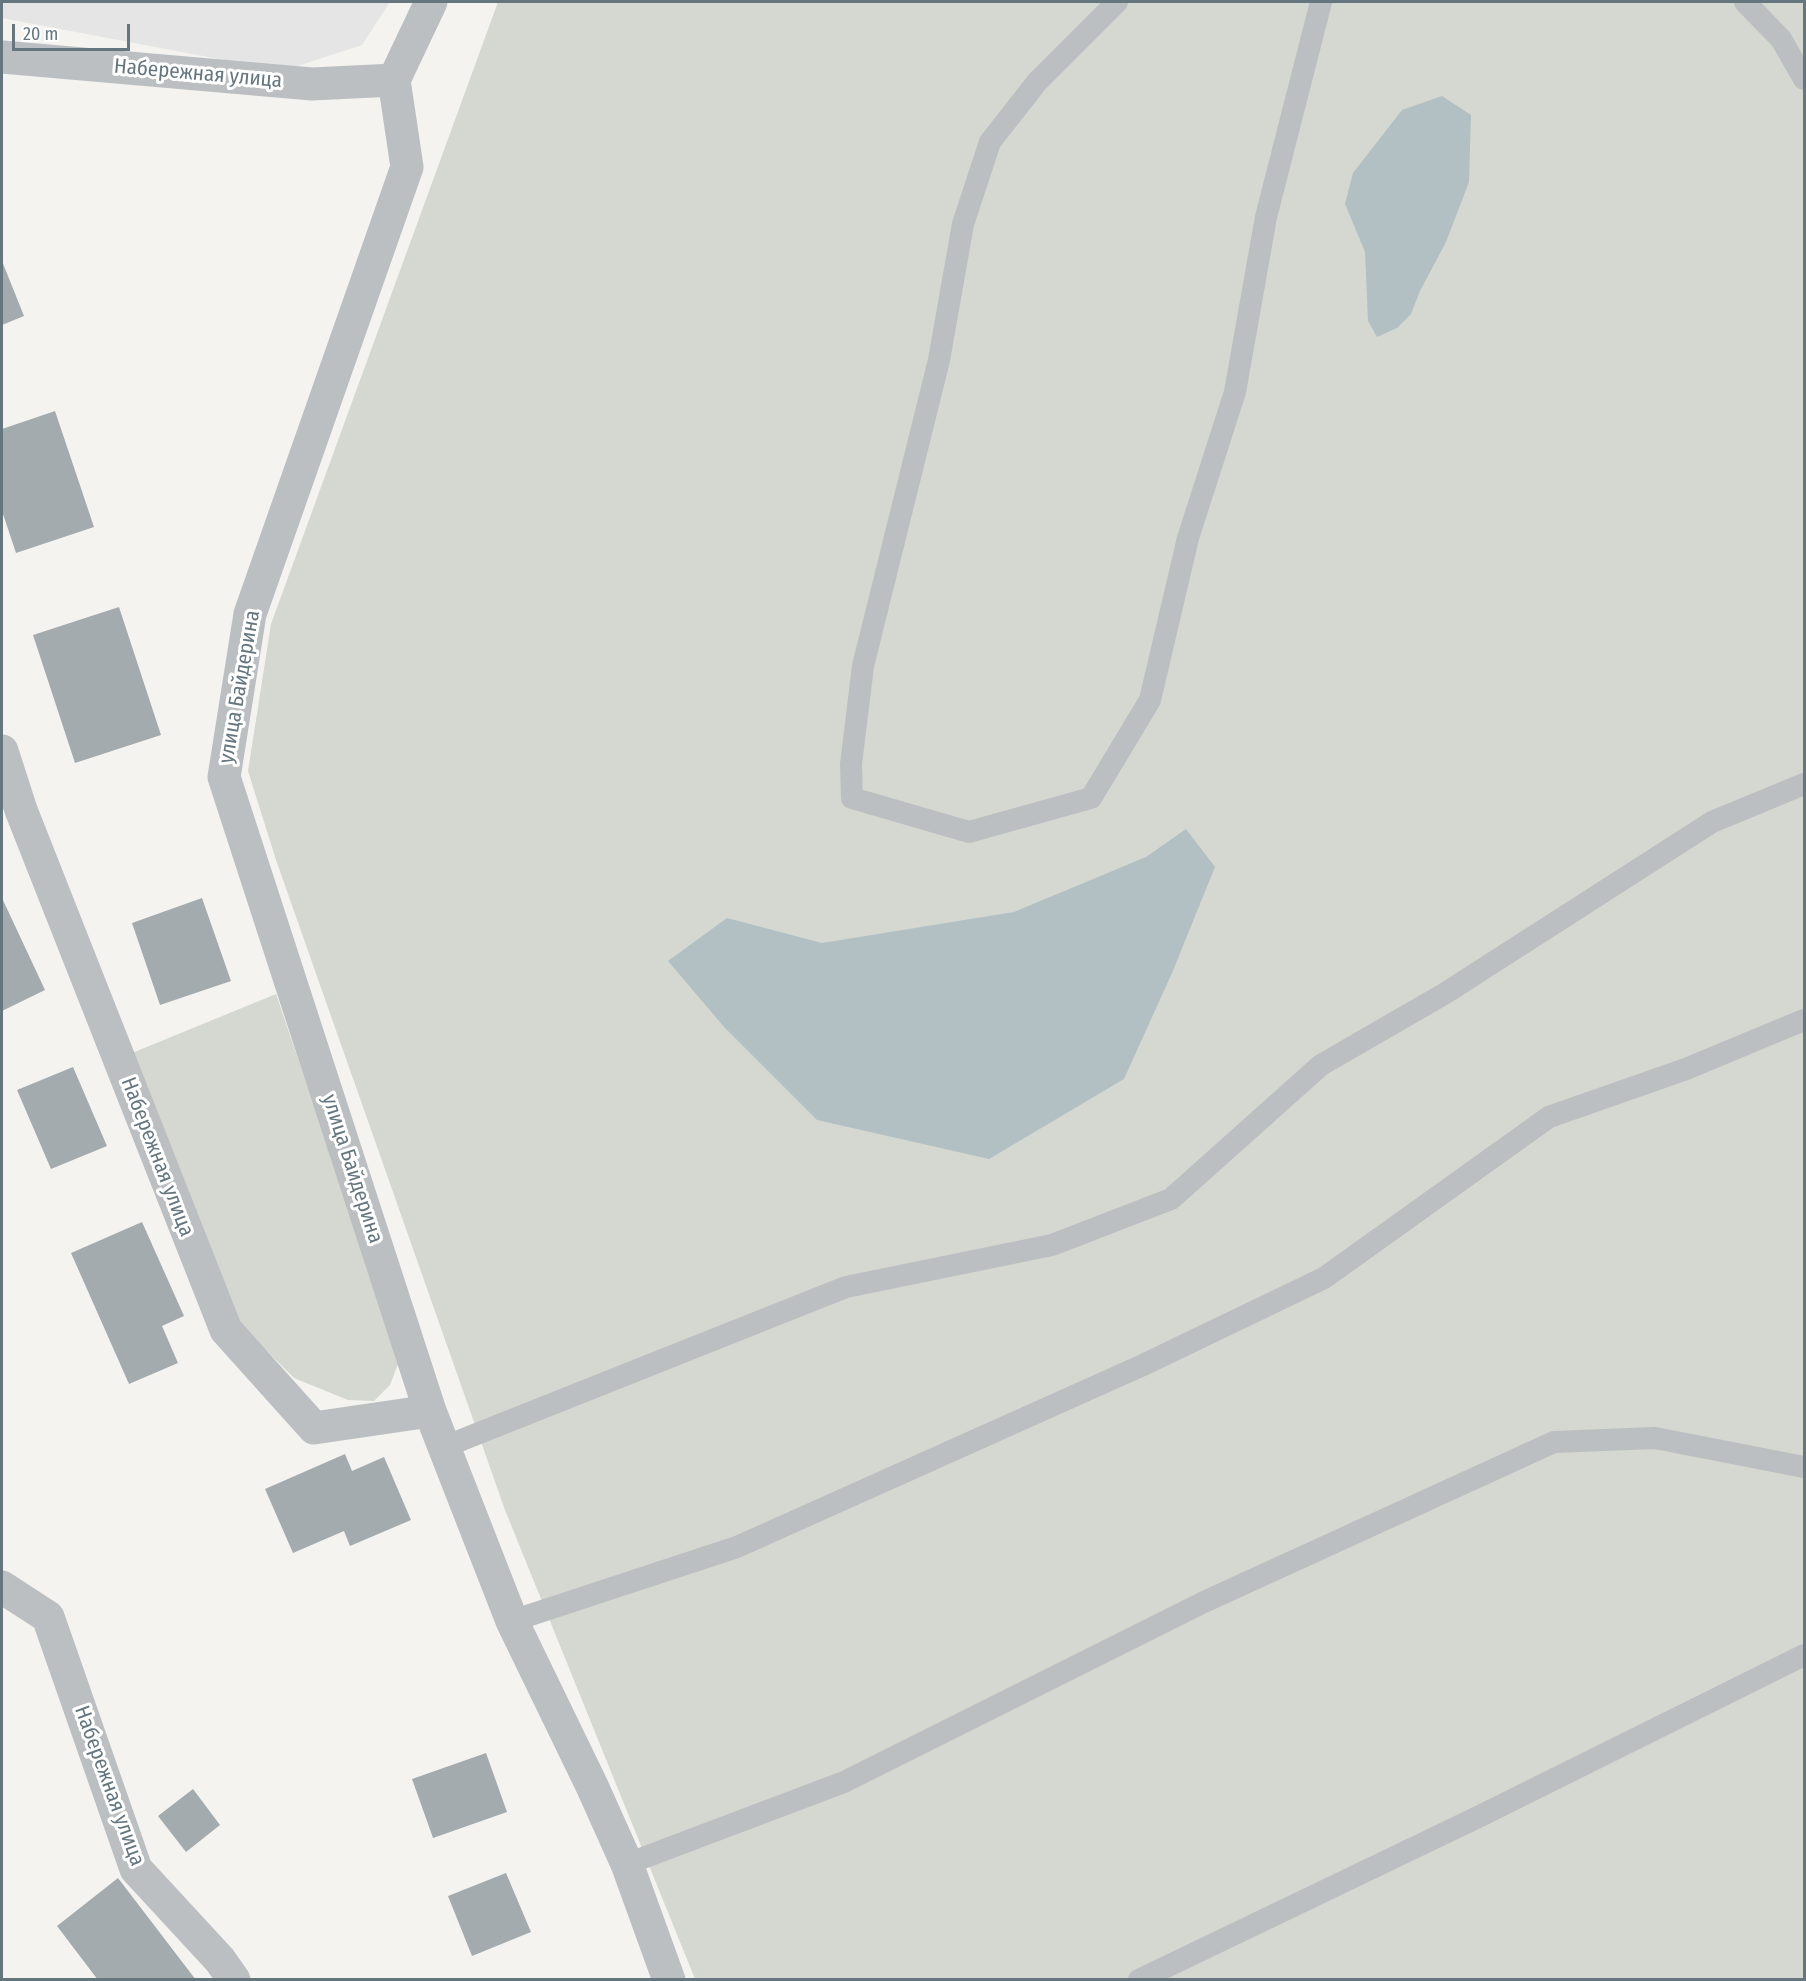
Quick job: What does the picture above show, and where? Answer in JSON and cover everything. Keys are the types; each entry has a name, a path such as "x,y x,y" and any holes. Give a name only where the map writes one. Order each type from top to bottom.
{"street":[{"path":"394,80 431,2"},
{"name":"Набережная улица","path":"2,57 312,84 394,80"},
{"name":"улица Байдерина","path":"394,80 407,167 250,614 224,777 430,1411 512,1621 627,1864 669,1980"},
{"name":"Набережная улица","path":"2,751 21,810 225,1330 314,1428 430,1411"},
{"name":"Набережная улица","path":"2,1587 48,1617 136,1869 219,1960 234,1980"}],"lane":[{"path":"1117,2 1036,82 990,142 963,224 939,360 863,666 851,764 852,798 969,832 1091,798 1150,700 1188,538 1235,392 1266,217 1321,2"},
{"path":"1745,2 1781,39 1804,79"},
{"path":"444,1447 846,1287 1052,1245 1171,1199 1321,1065 1444,994 1712,822 1804,784"},
{"path":"512,1621 737,1547 1143,1365 1324,1278 1549,1117 1686,1069 1804,1020"},
{"path":"627,1864 844,1782 1204,1602 1554,1442 1655,1438 1804,1467"},
{"path":"1139,1980 1476,1818 1804,1656"}],"shaded area":[{"path":"2,2 390,2 362,45 282,71 2,18"},
{"path":"498,2 1804,2 1804,1979 695,1979 505,1510 276,860 248,771 271,624"},
{"path":"1442,96 1471,115 1469,182 1446,242 1420,291 1411,314 1397,328 1377,337 1368,321 1365,252 1345,204 1353,173 1402,110"},
{"path":"1186,829 1215,867 1172,973 1124,1079 989,1159 817,1120 725,1028 668,961 727,918 822,943 1014,912 1146,857"},
{"path":"276,994 400,1359 390,1385 374,1401 348,1400 294,1378 238,1322 132,1053"}],"building":[{"path":"2,261 24,316 2,325"},
{"path":"55,411 94,527 16,553 2,511 2,429"},
{"path":"119,607 161,735 75,763 33,635"},
{"path":"2,898 45,990 2,1011"},
{"path":"202,898 231,981 160,1005 132,923"},
{"path":"73,1067 107,1146 51,1169 17,1090"},
{"path":"142,1222 184,1316 162,1326 178,1363 129,1384 71,1253"},
{"path":"345,1454 352,1471 384,1457 411,1520 350,1546 344,1531 293,1553 265,1489"},
{"path":"486,1753 507,1812 433,1838 412,1779"},
{"path":"193,1789 220,1825 186,1852 158,1816"},
{"path":"506,1873 531,1932 472,1956 448,1896"},
{"path":"118,1878 196,1980 98,1980 57,1926"}]}
